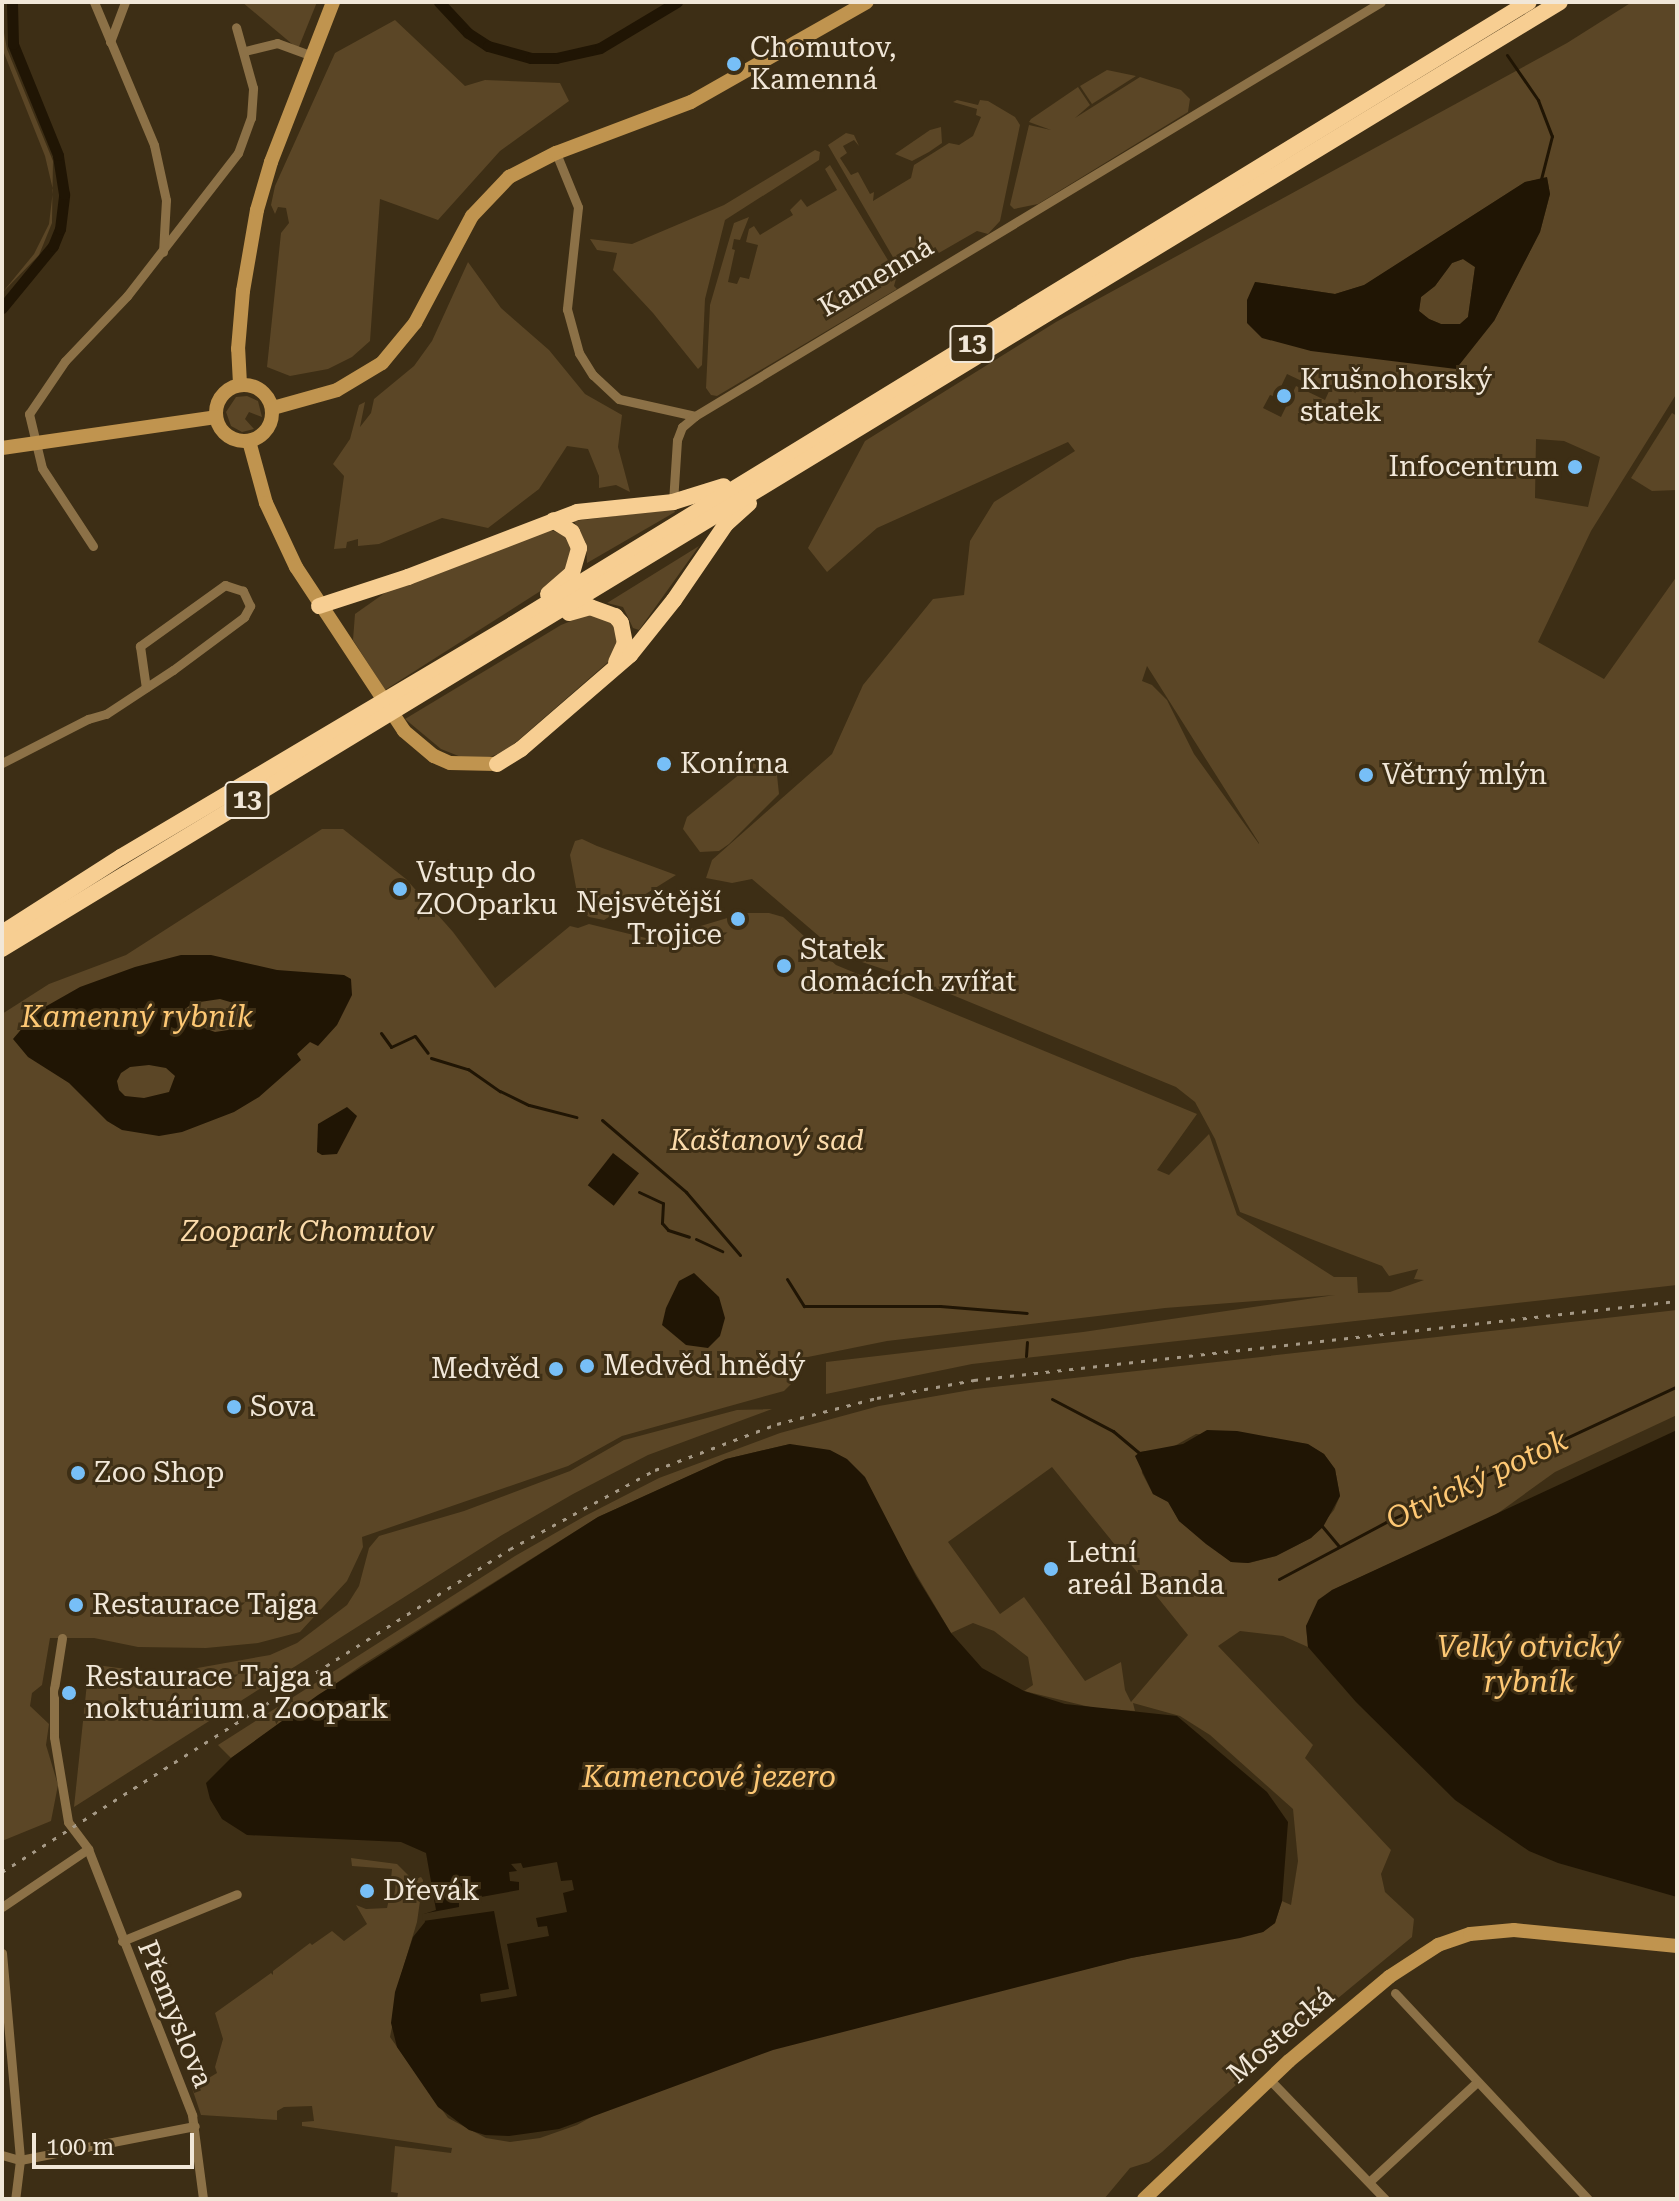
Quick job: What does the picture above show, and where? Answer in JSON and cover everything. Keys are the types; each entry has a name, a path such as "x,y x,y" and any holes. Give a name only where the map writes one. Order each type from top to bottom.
{"highway":[{"name":"13","path":"2,949 418,689 543,622 773,473 1529,2"},
{"name":"13","path":"418,689 513,624 773,473 1560,2"},
{"path":"319,606 408,577 553,520 589,510 673,502 773,473"},
{"path":"497,764 521,749 646,637 726,524 773,473"},
{"path":"513,624 572,573 579,548 572,532 553,520"},
{"path":"543,622 590,607 615,616 621,623 625,643 621,655 605,676"},
{"name":"13","path":"2,933 121,857 362,723"}],"street":[{"path":"94,2 154,145 166,200 163,252"},
{"path":"110,42 125,2"},
{"path":"240,384 238,349 243,291 257,210 333,2"},
{"path":"273,408 337,390 382,363 415,323 472,216 509,177 556,153 691,102 867,2"},
{"name":"Kamenná","path":"695,416 1381,2"},
{"path":"93,546 42,468 29,414 42,390 163,252 222,177 248,129 253,88 236,27"},
{"path":"245,51 277,43 312,56"},
{"path":"556,153 578,207 567,309 579,353 593,375 619,399 695,416"},
{"path":"240,384 265,393 273,408 270,426 249,441 240,441 224,433 216,417 219,400 240,384"},
{"path":"673,502 677,440 682,427 695,416"},
{"path":"2,448 216,417"},
{"path":"249,441 266,503 319,606 404,731 419,745 450,763 497,764"},
{"path":"2,763 88,719 106,714 146,688 244,617 250,606 243,591 225,585 140,646 146,688"},
{"name":"Přemyslova","path":"62,1638 54,1689 54,1737 68,1822 88,1849 195,2126 203,2199"},
{"path":"2,1907 88,1849"},
{"path":"122,1941 237,1894"},
{"name":"Mostecká","path":"1144,2199 1269,2079 1398,1970 1438,1945 1470,1934 1547,1931 1677,1946"},
{"path":"2,1953 20,2160 15,2199"},
{"path":"1395,1993 1588,2199"},
{"path":"1269,2079 1385,2199"},
{"path":"1369,2182 1477,2082"},
{"path":"2,2155 20,2160 195,2126"}],"green space":[{"path":"242,2 317,2 298,49"},
{"path":"1632,2 1677,2 1677,393 1591,531 1538,642 1604,679 1677,576 1677,1285 972,1364 826,1394 826,1362 1083,1332 1335,1295 1165,1308 887,1341 803,1358 801,1374 784,1391 622,1436 568,1466 362,1537 363,1547 347,1581 300,1632 258,1643 206,1648 138,1647 94,1638 50,1638 42,1685 32,1693 30,1706 49,1724 46,1745 58,1785 51,1821 2,1841 2,1014 49,984 126,955 322,829 343,829 406,879 453,932 495,988 570,926 578,928 589,924 654,940 744,913 769,913 783,917 836,965 1197,1114 1157,1170 1169,1175 1209,1134 1237,1215 1334,1277 1357,1277 1358,1293 1390,1292 1424,1280 1414,1279 1418,1269 1389,1276 1382,1266 1240,1212 1215,1139 1195,1102 1176,1087 916,980 841,955 752,879 732,883 706,878 712,860 832,754 863,685 933,599 964,595 970,541 994,502 1075,451 1068,442 877,528 827,572 808,548 865,441 1056,322 1567,43","holes":["1547,178 1550,194 1540,232 1494,321 1311,351 1255,282 1335,294 1365,285 1525,182","1287,374 1306,383 1309,379 1330,389 1325,400 1296,386 1281,417 1263,408 1270,395 1276,397","1536,439 1564,441 1600,457 1588,507 1535,498","1147,666 1259,844 1194,754 1167,700 1152,685 1142,681"]},
{"path":"395,20 465,86 485,80 560,83 569,101 500,151 438,220 380,199 370,341 352,357 328,369 290,376 267,367 281,233 289,223 286,208 278,207 275,214 271,205 275,186 335,53"},
{"path":"2,22 7,49 53,161 53,188 45,156 4,53"},
{"path":"1107,70 1136,76 1092,104 1080,86"},
{"path":"1140,77 1181,90 1190,99 1188,112 1038,204 1014,209 1010,205 1029,125 1051,130 1029,122 1031,119 1078,87 1090,105 1075,118"},
{"path":"957,100 978,105 980,100 988,101 1015,117 1020,125 1000,221 988,234 977,231 918,265 901,271 828,145 846,133 854,135 859,146 854,140 843,146 847,153 840,158 851,175 858,172 870,194 874,192 873,201 911,178 914,165 949,143 959,145 973,136 981,117 976,115 977,109 953,102"},
{"path":"941,127 942,143 929,152 912,161 895,154 930,130"},
{"path":"815,150 820,152 819,160 725,220 705,299 702,365 698,369 613,270 617,253 597,250 590,239 632,244 724,205"},
{"path":"830,165 897,275 894,286 897,289 717,396 711,395 706,388 710,305 734,223 749,217 740,240 734,239 732,249 735,250 728,282 737,284 740,277 749,279 758,245 746,242 749,229 754,226 760,235 793,215 790,210 801,199 807,207 837,190 825,169"},
{"path":"52,195 52,223 39,255 2,293 34,254 49,224"},
{"path":"1463,259 1475,267 1468,317 1460,324 1441,324 1429,319 1419,311 1421,297 1435,286 1452,263"},
{"path":"468,262 501,308 549,350 585,394 622,415 618,447 630,492 616,485 599,488 599,476 588,449 567,446 539,489 488,528 442,518 379,544 358,546 358,539 347,542 346,548 334,549 344,476 333,464 350,439 359,405 365,402 360,427 371,413 374,399 414,366 432,341"},
{"path":"247,396 258,401 262,417 249,412 245,419 254,429 242,432 231,426 226,412 236,397"},
{"path":"1672,413 1677,416 1677,490 1652,491 1631,478"},
{"path":"674,509 675,512 587,563 586,547 574,521"},
{"path":"548,529 564,535 571,549 567,568 553,583 385,690 353,640 355,614 389,590"},
{"path":"699,546 639,630 633,628 623,607 607,603"},
{"path":"586,615 602,616 619,630 615,656 506,751 487,758 461,757 441,749 405,719 561,625"},
{"path":"757,760 777,775 779,794 729,844 719,851 700,852 683,829 687,817"},
{"path":"582,839 676,875 604,920 589,917 580,909 570,855 575,841"},
{"path":"1677,1310 1677,1415 1555,1472 1494,1516 1332,1590 1306,1626 1308,1647 1283,1636 1240,1631 1218,1646 1313,1745 1305,1758 1391,1850 1381,1874 1385,1892 1414,1919 1412,1937 1268,2056 1162,2152 1149,2162 1130,2168 1104,2199 397,2199 398,2193 391,2192 395,2146 451,2153 452,2148 302,2126 302,2122 314,2121 312,2106 284,2107 277,2111 277,2120 201,2115 192,2088 217,2073 215,2067 223,2039 215,2013 271,1973 273,1975 273,1971 310,1943 312,1945 332,1931 344,1941 367,1924 356,1905 366,1909 387,1908 389,1899 394,1897 396,1882 391,1879 392,1869 352,1866 351,1858 397,1864 413,1880 421,1877 423,1880 417,1922 395,1995 398,1997 390,2037 448,2118 486,2138 510,2142 540,2138 577,2125 625,2098 760,2054 789,2041 1131,1958 1263,1932 1275,1923 1282,1901 1291,1905 1298,1861 1293,1809 1210,1735 1180,1716 1133,1703 1135,1711 1094,1708 1024,1691 1033,1685 1028,1657 994,1631 973,1623 951,1633 893,1535 790,1444 726,1459 598,1517 362,1665 231,1758 218,1745 515,1556 659,1478 780,1433 879,1406 976,1389","holes":["1196,1434 1307,1444 1324,1454 1335,1469 1340,1496 1334,1510 1311,1538 1276,1556 1249,1563 1231,1562 1179,1521 1169,1502 1153,1494 1142,1473 1140,1452 1169,1449","1052,1467 1188,1635 1131,1702 1125,1690 1121,1662 1085,1681 1024,1597 1000,1614 948,1542"]},
{"path":"772,1409 648,1455 573,1494 502,1535 74,1807 89,1664 164,1674 270,1655 297,1643 347,1605 359,1586 369,1548 379,1536 464,1511 570,1471 624,1440 737,1410"}],"water":[{"path":"1547,177 1550,194 1540,232 1494,321 1456,369 1311,351 1262,338 1247,323 1247,300 1255,282 1335,294 1364,285 1525,182","holes":["1463,259 1475,267 1468,317 1460,324 1441,324 1419,311 1421,297 1435,286 1452,263"]},
{"name":"Kamenný rybník","path":"181,955 211,955 277,970 344,975 351,979 352,995 337,1025 318,1046 310,1042 297,1054 301,1060 259,1097 234,1112 182,1132 159,1136 122,1130 107,1121 69,1083 28,1057 13,1039 36,1012 80,987 135,967","holes":["220,999 247,1007 248,1018 228,1030 215,1032 191,1023 185,1017 185,1009 193,1003","149,1065 166,1068 175,1076 169,1092 144,1098 125,1096 119,1090 117,1081 121,1073 130,1067"]},
{"path":"347,1107 357,1116 337,1154 322,1155 317,1152 318,1124"},
{"path":"613,1153 639,1173 614,1206 588,1185"},
{"path":"694,1273 719,1297 725,1318 720,1336 708,1348 686,1345 662,1325 679,1281"},
{"path":"1207,1430 1237,1431 1308,1444 1324,1454 1335,1469 1340,1496 1323,1527 1311,1538 1276,1556 1248,1563 1231,1562 1206,1544 1179,1521 1168,1502 1153,1494 1135,1456 1140,1452 1183,1444"},
{"name":"Velký otvický rybník","path":"1677,1430 1677,1897 1558,1863 1529,1851 1455,1800 1356,1702 1308,1647 1306,1626 1318,1600 1332,1590"},
{"name":"Kamencové jezero","path":"790,1444 830,1450 847,1459 865,1477 916,1576 951,1633 982,1668 1024,1691 1065,1704 1177,1716 1267,1792 1288,1822 1282,1901 1275,1923 1263,1932 1240,1938 1131,1958 773,2050 559,2129 509,2136 485,2135 469,2130 438,2107 397,2047 391,2023 395,1992 413,1937 425,1922 424,1914 436,1910 426,1853 401,1842 247,1835 222,1819 210,1799 206,1783 231,1758 318,1695 598,1517 726,1459"}],"pier":[{"path":"557,1862 561,1881 572,1880 574,1890 563,1893 567,1912 536,1918 538,1927 547,1926 549,1936 507,1944 517,1996 481,2002 480,1994 509,1989 494,1911 423,1921 422,1914 459,1907 459,1901 519,1890 519,1882 510,1881 509,1872 517,1871 511,1864 521,1863 523,1868"}],"waterway":[{"path":"2,308 53,246 60,229 64,194 58,155 13,44 12,2"},
{"path":"439,2 468,33 488,46 531,58 556,58 600,48 677,2"},
{"path":"1507,55 1538,100 1552,136 1541,179"},
{"path":"381,1033 391,1047 415,1036 428,1053"},
{"path":"431,1058 468,1069 500,1091 529,1105 576,1117"},
{"path":"602,1120 686,1192 740,1255"},
{"path":"639,1192 663,1203 662,1223 668,1230 689,1237"},
{"path":"696,1239 722,1251"},
{"path":"787,1279 804,1306 940,1306 1027,1313"},
{"path":"1026,1356 1027,1342"},
{"name":"Otvický potok","path":"1279,1579 1386,1522 1677,1386"},
{"path":"1052,1399 1113,1431 1140,1454"},
{"path":"1322,1526 1339,1546"}],"railway":[{"path":"2,1872 510,1549 655,1470 777,1424 877,1398 974,1380 1677,1301"}],"place":[{"name":"Chomutov, Kamenná","path":"734,64"},
{"name":"Krušnohorský statek","path":"1284,396"},
{"name":"Infocentrum","path":"1575,467"},
{"name":"Konírna","path":"664,764"},
{"name":"Větrný mlýn","path":"1366,775"},
{"name":"Vstup do ZOOparku","path":"400,889"},
{"name":"Nejsvětější Trojice","path":"738,919"},
{"name":"Statek domácích zvířat","path":"784,966"},
{"name":"Medvěd hnědý","path":"587,1366"},
{"name":"Medvěd","path":"556,1369"},
{"name":"Sova","path":"234,1407"},
{"name":"Zoo Shop","path":"78,1473"},
{"name":"Letní areál Banda","path":"1051,1569"},
{"name":"Restaurace Tajga","path":"76,1605"},
{"name":"Restaurace Tajga a noktuárium a Zoopark","path":"69,1693"},
{"name":"Dřevák","path":"367,1891"}],"park label":[{"name":"Kaštanový sad","path":"767,1141"},
{"name":"Zoopark Chomutov","path":"308,1232"}]}
